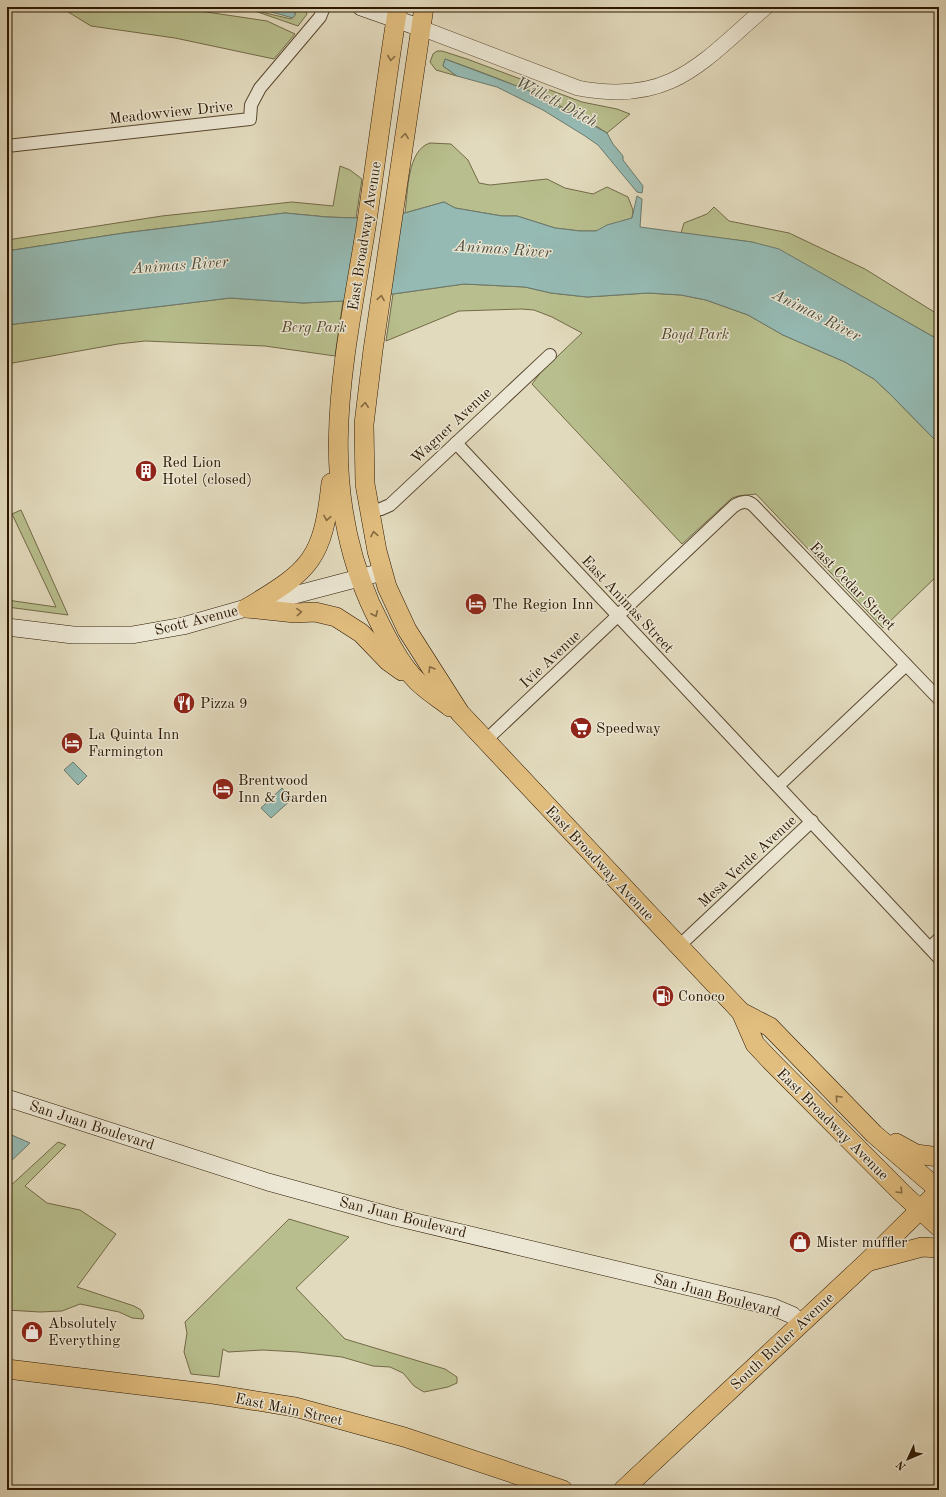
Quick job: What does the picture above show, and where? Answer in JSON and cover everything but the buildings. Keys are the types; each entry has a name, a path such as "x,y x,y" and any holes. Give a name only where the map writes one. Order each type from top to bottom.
{"main road":[{"path":"361,7 397,13 421,28"},
{"name":"East Broadway Avenue","path":"424,7 375,336 364,424 365,478 382,572 388,592 406,630 460,713 485,741 741,1012 770,1027 859,1120 939,1191"},
{"name":"East Broadway Avenue","path":"397,13 374,178 348,339 337,424 338,474 342,510 350,549 360,578 389,640 417,682 460,713"},
{"path":"247,608 300,573 315,552 327,521 337,424"},
{"name":"Scott Avenue","path":"7,627 74,635 132,635 184,626 382,572"},
{"path":"247,608 295,613 315,612 336,617 356,629 388,661 417,682"},
{"name":"East Broadway Avenue","path":"741,1012 755,1044 802,1094 939,1227"},
{"name":"San Juan Boulevard","path":"7,1098 268,1182 395,1217 773,1307 792,1315 801,1324"},
{"path":"859,1120 916,1154 939,1157"},
{"name":"South Butler Avenue","path":"623,1490 867,1262 939,1191"},
{"path":"867,1262 922,1247 939,1248"},
{"name":"East Main Street","path":"7,1369 213,1394 295,1407 404,1437 563,1490"},
{"path":"503,1470 531,1490"}],"street":[{"name":"Meadowview Drive","path":"7,146 250,119 251,105 260,88 320,17 324,7"},
{"path":"421,28 578,88 610,93 625,92 660,85 688,73 709,58 766,7"},
{"name":"Wagner Avenue","path":"370,510 381,509 390,504 550,355"},
{"name":"East Animas Street","path":"456,443 778,786"},
{"name":"Ivie Avenue","path":"485,741 734,506 741,502"},
{"name":"East Cedar Street","path":"741,502 748,502 754,506 939,699"},
{"path":"778,786 906,665"},
{"name":"Mesa Verde Avenue","path":"679,946 812,821 778,786"},
{"path":"812,821 939,958"},
{"path":"930,948 939,939"}],"green space":[{"path":"60,7 173,7 267,21 295,34 274,59 175,38 91,26"},
{"path":"288,7 305,9 307,14 298,26 249,9 291,19 295,15 295,10"},
{"path":"437,51 442,51 467,59 582,102 617,109 630,114 607,133 549,100 445,59 443,66 457,76 436,70 430,62 433,54"},
{"path":"430,143 451,144 468,160 479,183 490,185 547,179 565,188 593,194 607,187 628,197 633,210 632,218 596,231 580,231 555,228 517,216 502,216 455,208 444,202 405,213 408,183 413,163 422,147"},
{"path":"340,166 350,170 362,179 356,218 285,213 124,233 7,251 7,240 162,216 292,202 333,206"},
{"path":"714,207 729,221 789,233 865,269 939,315 939,340 845,287 752,242 681,233 684,223 707,214"},
{"name":"Boyd Park","path":"464,284 525,287 551,293 587,297 648,293 681,295 706,300 748,315 783,335 845,362 874,379 939,444 939,574 883,628 756,494 732,498 682,544 532,384 541,372 582,333 552,317 534,310 459,311 386,341 393,294"},
{"name":"Berg Park","path":"230,298 303,303 343,301 335,356 265,346 145,341 118,344 7,364 7,325"},
{"path":"21,510 68,615 7,607 7,600 56,607 12,514"},
{"path":"58,1142 66,1145 25,1186 47,1203 80,1210 116,1234 77,1287 134,1306 141,1310 144,1316 143,1319 132,1318 119,1312 80,1304 62,1311 40,1312 7,1310 7,1189"},
{"path":"289,1219 349,1237 296,1288 345,1339 445,1369 457,1377 457,1383 448,1387 424,1392 414,1386 403,1373 390,1367 373,1366 342,1357 263,1350 228,1352 223,1349 219,1377 191,1374 184,1352 187,1333 185,1322"}],"water":[{"path":"253,7 288,7 295,10 295,15 293,18"},
{"path":"445,59 530,91 607,133 613,144 623,156 623,160 643,186 642,193 637,192 598,145 585,136 543,110 497,87 457,76 443,66"},
{"name":"Animas River","path":"637,196 642,199 640,227 752,242 779,249 939,340 939,444 874,379 845,362 783,335 748,315 706,300 681,295 648,293 587,297 551,293 525,287 464,284 343,301 303,303 230,298 7,325 7,251 124,233 285,213 356,218 405,213 444,202 455,208 502,216 517,216 555,228 596,231 607,225 632,218"},
{"path":"73,762 87,776 78,785 64,770"},
{"path":"282,788 292,799 271,818 261,808"},
{"path":"7,1133 30,1143 8,1164 7,1169"}],"pier":[{"path":"401,211 389,297 346,303 360,215"}],"place":[{"name":"Red Lion Hotel (closed)","path":"146,471"},
{"name":"The Region Inn","path":"476,604"},
{"name":"Pizza 9","path":"184,703"},
{"name":"Speedway","path":"581,728"},
{"name":"La Quinta Inn Farmington","path":"72,743"},
{"name":"Brentwood Inn & Garden","path":"223,789"},
{"name":"Conoco","path":"663,996"},
{"name":"Mister muffler","path":"800,1242"},
{"name":"Absolutely Everything","path":"32,1332"}],"water label":[{"name":"Willett Ditch","path":"557,101"}]}
